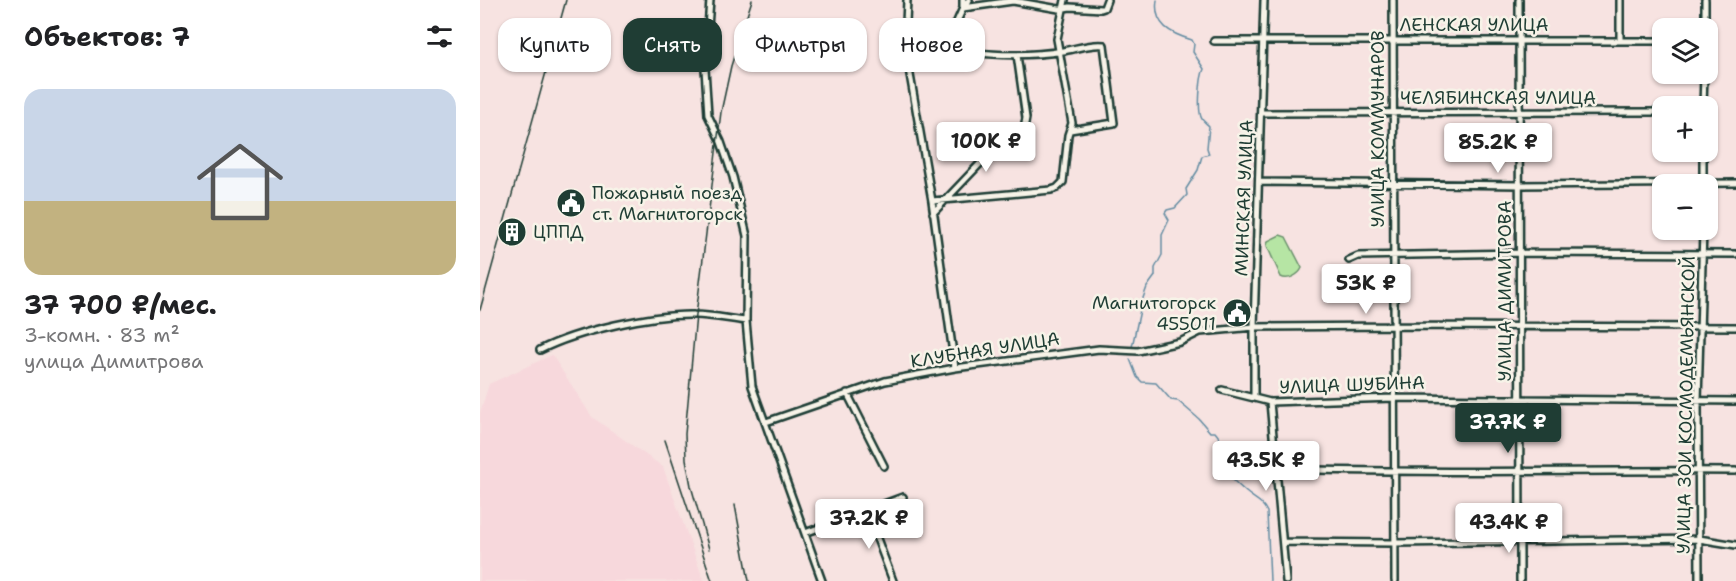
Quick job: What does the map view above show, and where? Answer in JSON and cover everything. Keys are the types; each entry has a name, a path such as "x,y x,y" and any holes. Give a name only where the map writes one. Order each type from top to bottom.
{"street":[{"path":"710,0 705,69 708,115 721,142 733,177 747,236 746,321 752,386 822,581"},
{"path":"906,18 907,0"},
{"path":"963,0 963,8"},
{"path":"958,18 969,0"},
{"path":"932,201 1051,190 1063,182 1071,123 1057,39 1065,0"},
{"path":"963,8 1013,1 1064,8 1101,9 1104,8 1107,0"},
{"name":"МИНСКАЯ УЛИЦА","path":"1254,398 1264,0"},
{"name":"УЛИЦА КОММУНАРОВ","path":"1393,0 1395,581"},
{"name":"УЛИЦА ДИМИТРОВА","path":"1519,0 1520,581"},
{"path":"1620,0 1620,40"},
{"path":"1705,0 1705,18"},
{"name":"ЛЕНСКАЯ УЛИЦА","path":"1214,41 1652,41"},
{"path":"985,53 1017,55 1060,52 1102,44 1106,48 1114,123 1070,130"},
{"path":"933,213 983,158 994,149 1018,140 1025,130 1026,118 1017,55"},
{"path":"911,72 932,201 955,368"},
{"name":"ЧЕЛЯБИНСКАЯ УЛИЦА","path":"1262,112 1652,112"},
{"path":"1260,182 1395,185 1652,184"},
{"path":"1718,184 1736,183"},
{"name":"УЛИЦА ЗОИ КОСМОДЕМЬЯНСКОЙ","path":"1699,581 1698,401 1703,240"},
{"path":"1349,260 1358,256 1424,254 1736,254"},
{"path":"540,350 603,329 656,318 696,315 746,321"},
{"name":"КЛУБНАЯ УЛИЦА","path":"766,422 874,383 955,368 1099,349 1138,351 1180,342 1200,332 1254,327 1736,327"},
{"name":"УЛИЦА ШУБИНА","path":"1222,390 1270,402 1394,398 1736,401"},
{"path":"847,393 884,466"},
{"path":"1270,402 1286,581"},
{"path":"1275,469 1394,472 1736,471"},
{"path":"804,533 903,497"},
{"path":"867,512 893,581"},
{"path":"1283,542 1395,543 1699,539 1736,544"}],"shaded area":[{"path":"552,355 592,417 663,467 704,581 480,581 480,413 489,384"}],"green space":[{"path":"1280,235 1286,237 1302,268 1290,278 1281,277 1267,246 1268,241"}],"waterway":[{"path":"1132,347 1142,301 1147,287 1155,276 1155,268 1162,255 1162,235 1169,220 1165,213 1175,208 1187,195 1186,189 1198,170 1202,156 1209,154 1207,148 1209,126 1200,115 1199,102 1204,69 1193,52 1192,40 1177,35 1161,22 1156,9 1157,0"},
{"path":"1130,359 1137,377 1142,382 1156,383 1171,400 1178,401 1210,432 1218,435 1220,448 1216,459 1225,472 1265,508 1270,581"}],"railway":[{"path":"480,310 566,0"},
{"path":"709,549 691,486 686,459 685,434 696,315 721,112 731,66 752,0"},
{"path":"665,440 712,581"},
{"path":"735,505 749,581"}],"place":[{"name":"Пожарный поезд ст. Магнитогорск","path":"571,203"},
{"name":"ЦППД","path":"512,232"},
{"name":"Магнитогорск 455011","path":"1237,313"}]}
